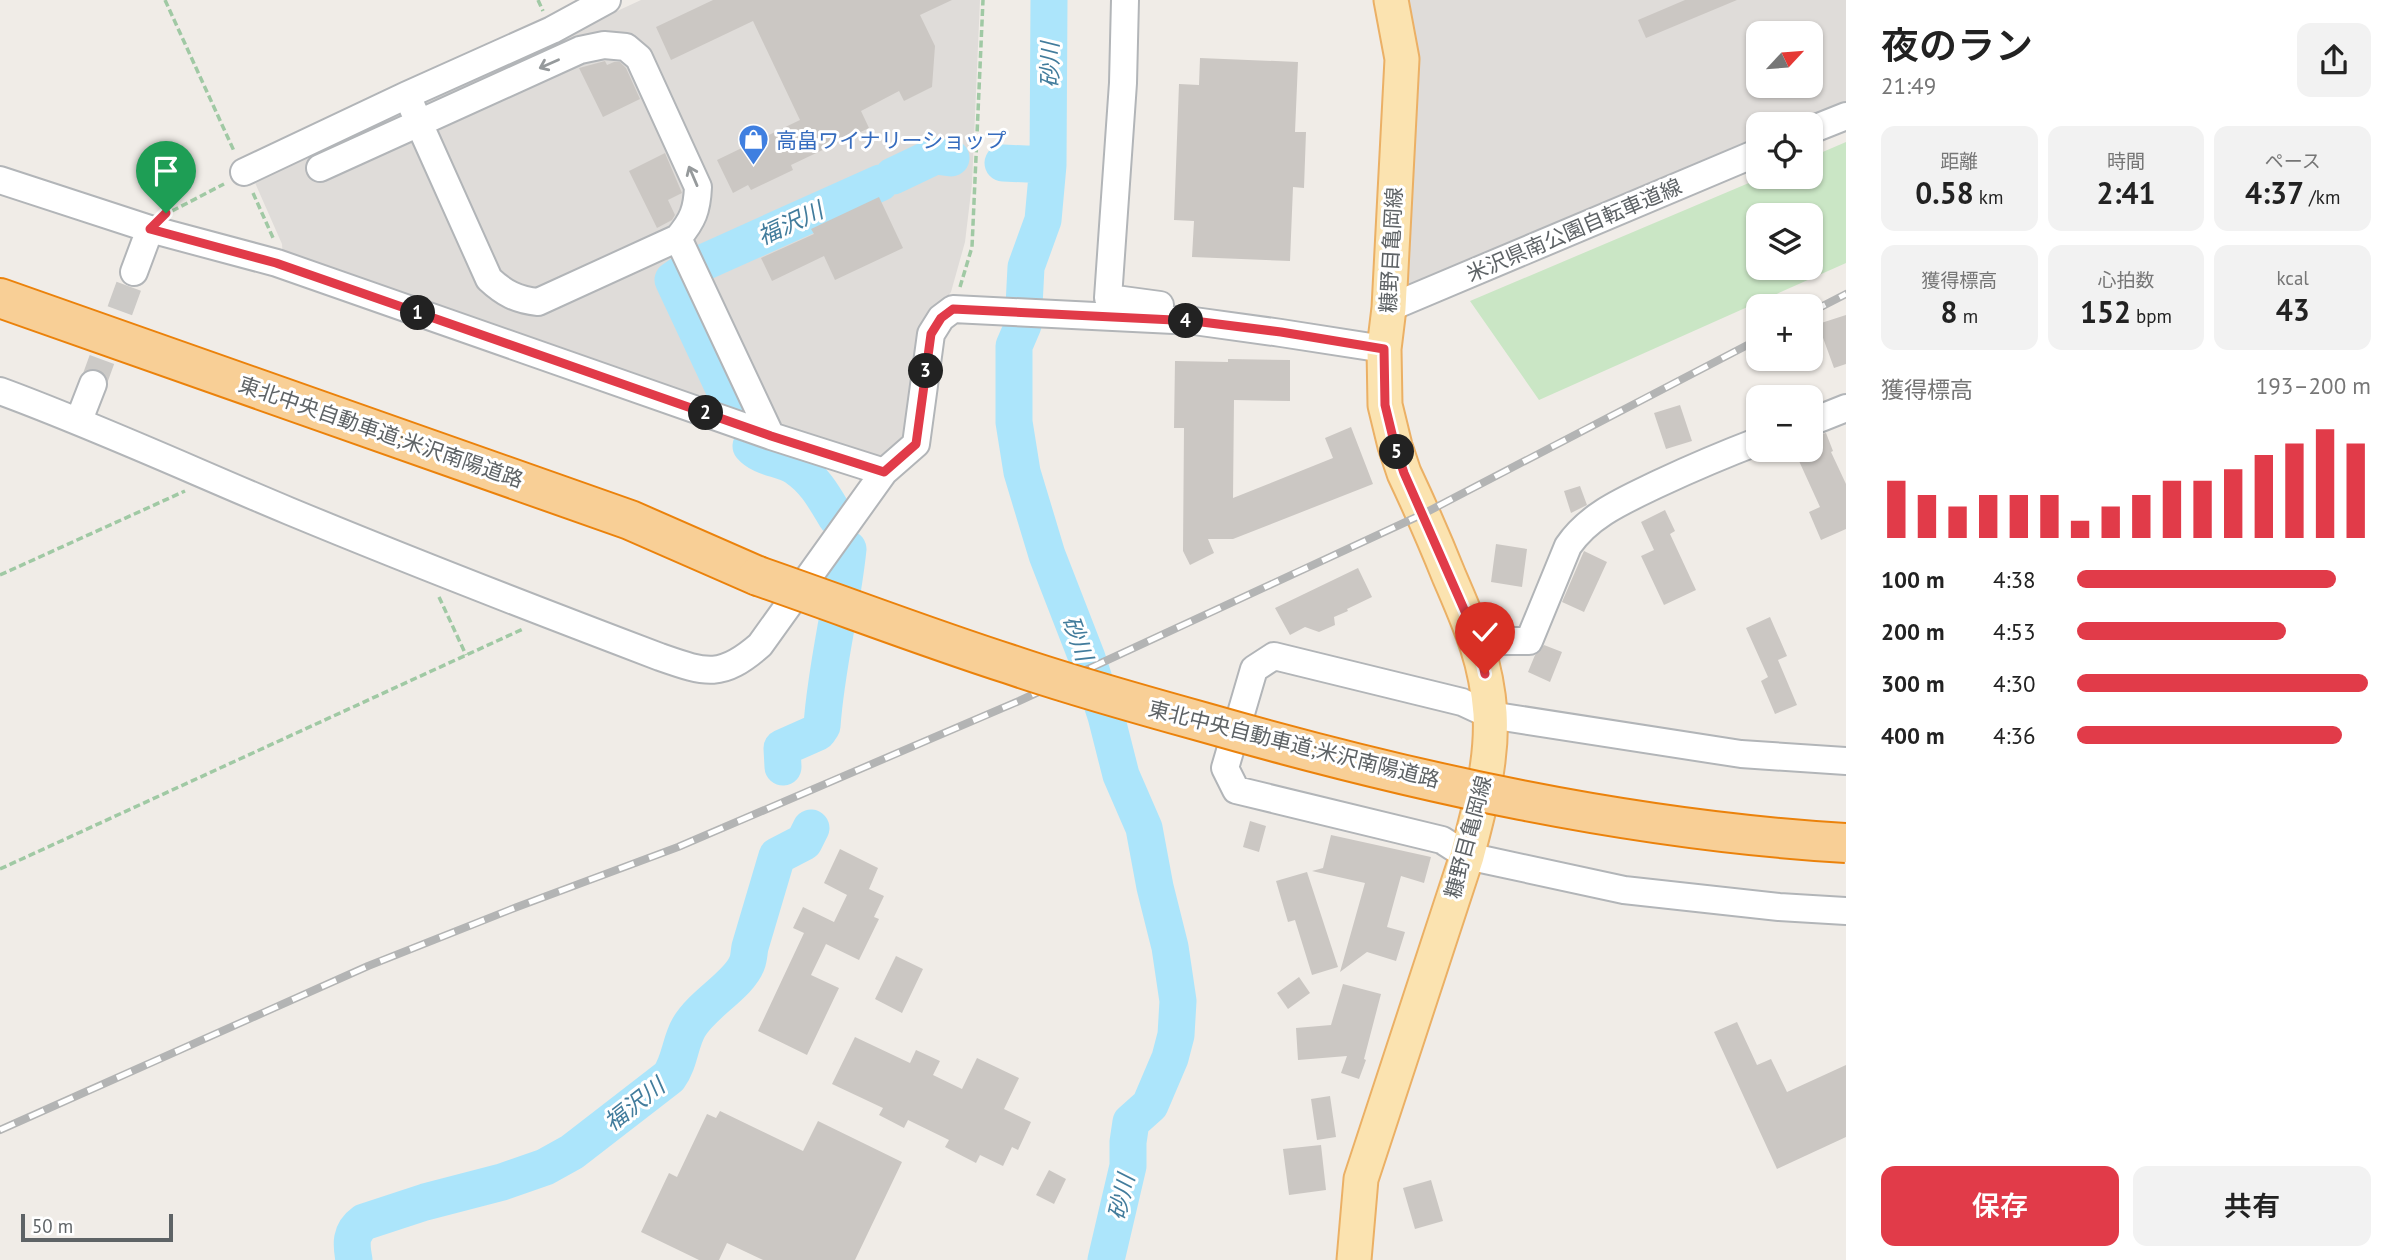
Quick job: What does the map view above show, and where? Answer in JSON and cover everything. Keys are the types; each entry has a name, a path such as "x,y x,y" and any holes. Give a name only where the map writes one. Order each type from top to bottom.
{"highway":[{"name":"東北中央自動車道;米沢南陽道路","path":"0,298 630,520 758,576"},
{"name":"東北中央自動車道;米沢南陽道路","path":"0,311 613,531 758,576 1022,669 1276,743 1546,805 1702,829 1846,843"}],"main road":[{"name":"糠野目亀岡線","path":"1354,1260 1362,1180 1478,817 1488,758 1490,715 1478,641 1404,473 1385,405 1384,349 1389,308 1402,59 1391,0"}],"street":[{"path":"244,172 552,30 607,0"},
{"path":"1125,0 1124,83 1108,298 1166,305"},
{"path":"320,168 419,123 580,50 604,45 626,47 639,58 698,187 691,223 678,238 538,302 505,293 489,279 419,123 407,95"},
{"path":"1823,125 1846,116"},
{"name":"米沢県南公園自転車道線","path":"1389,308 1746,157"},
{"path":"0,180 150,229 276,263 771,436 884,472"},
{"path":"134,272 150,229"},
{"path":"678,238 771,436"},
{"path":"0,391 79,420 443,575 686,666 708,670 726,668 741,661 760,645 884,472 916,444 931,334 941,318 961,309 1194,321 1384,349"},
{"path":"79,420 93,384"},
{"path":"1823,417 1846,408"},
{"path":"1478,641 1529,641 1568,546 1577,533 1598,516 1618,503 1707,461 1746,446"},
{"path":"1846,761 1741,754 1490,715 1462,702 1274,656 1254,669 1225,768 1236,790 1442,841 1467,856 1624,890 1779,907 1846,911"}],"path":[{"path":"165,0 273,236 276,263"},
{"path":"961,309 972,247 983,0"},
{"path":"150,229 166,213 244,172"},
{"path":"0,575 185,491 201,474"},
{"path":"443,575 437,592 466,655"},
{"path":"0,869 529,627 543,612"}],"shaded area":[{"path":"641,0 980,0 972,184 965,242 951,292 934,314 909,440 881,461 283,259 282,244 252,176 412,106"},
{"path":"1391,0 1846,0 1846,116 1823,121 1823,112 1746,112 1746,157 1389,308"}],"green space":[{"path":"1846,142 1846,263 1823,273 1823,203 1746,203 1746,280 1808,280 1777,294 1746,294 1746,308 1539,400 1470,301 1746,184 1746,189 1823,189 1823,152"}],"building":[{"path":"713,0 952,0 920,15 935,46 932,87 904,101 899,91 861,111 869,128 791,165 793,170 751,190 748,185 733,193 717,160 800,120 753,21 671,60 656,27"},
{"path":"1685,0 1737,0 1646,38 1638,20"},
{"path":"1200,58 1298,62 1295,132 1306,132 1304,188 1293,187 1290,261 1192,257 1194,221 1174,220 1179,84 1199,85"},
{"path":"605,61 607,65 620,62 626,68 640,99 603,117 579,68"},
{"path":"665,153 682,193 668,200 675,215 672,220 657,228 629,171"},
{"path":"879,197 903,248 835,280 824,256 772,281 761,258 814,234 811,229"},
{"path":"1846,315 1846,364 1834,368 1823,338 1823,322"},
{"path":"1228,359 1290,360 1290,401 1234,400 1233,498 1333,458 1325,438 1351,427 1373,484 1233,539 1208,539 1214,553 1190,565 1183,551 1184,428 1174,428 1175,361 1228,362"},
{"path":"1680,405 1692,441 1666,449 1654,413"},
{"path":"1826,433 1833,451 1831,452 1846,484 1846,529 1821,540 1809,512 1820,507 1799,462 1823,462 1823,434"},
{"path":"1580,486 1587,505 1571,513 1564,491"},
{"path":"1665,510 1675,531 1670,534 1696,590 1664,605 1641,556 1654,550 1641,522"},
{"path":"1496,544 1527,549 1522,587 1491,582"},
{"path":"1584,551 1607,562 1584,612 1562,602"},
{"path":"1358,568 1372,597 1334,617 1335,625 1319,632 1305,627 1290,635 1275,608"},
{"path":"1770,617 1787,656 1778,660 1797,705 1775,714 1761,681 1768,677 1746,628"},
{"path":"1544,645 1562,652 1550,682 1528,672 1535,655"},
{"path":"1250,821 1266,826 1259,852 1243,847"},
{"path":"1331,835 1431,857 1424,883 1401,876 1387,927 1405,932 1396,961 1367,952 1340,972 1365,883 1312,871 1323,868"},
{"path":"840,849 878,868 869,889 884,896 874,917 879,919 859,960 826,944 811,975 839,988 807,1055 758,1031 804,933 793,928 803,907 834,922 847,895 824,883"},
{"path":"1307,872 1338,967 1312,975 1295,920 1288,922 1276,881"},
{"path":"896,956 923,969 902,1013 875,999"},
{"path":"1299,977 1310,993 1288,1009 1277,993"},
{"path":"1343,984 1381,994 1359,1079 1341,1073 1347,1056 1298,1060 1296,1028 1331,1025"},
{"path":"1737,1022 1757,1065 1771,1059 1787,1092 1846,1065 1846,1137 1777,1169 1714,1032"},
{"path":"855,1037 910,1063 916,1050 940,1061 933,1075 962,1089 977,1058 1019,1078 1004,1109 1031,1122 1018,1150 1012,1147 1003,1166 980,1155 976,1163 945,1147 949,1140 908,1120 904,1128 879,1115 883,1108 832,1084"},
{"path":"1330,1096 1336,1137 1317,1140 1311,1099"},
{"path":"720,1111 803,1151 818,1121 902,1162 855,1260 763,1260 727,1243 719,1260 699,1260 641,1232 669,1173 677,1177 707,1114 716,1118"},
{"path":"1321,1145 1326,1190 1289,1195 1283,1149"},
{"path":"1049,1170 1066,1179 1054,1204 1036,1195"},
{"path":"1431,1180 1443,1221 1415,1229 1403,1188"}],"waterway":[{"name":"砂川","path":"1049,0 1048,165 1043,220 1026,267 1023,325 1014,346 1014,422 1022,472 1047,555 1087,658 1121,775 1144,828 1170,947 1178,1001 1176,1035 1170,1058 1150,1105 1131,1122 1128,1166 1106,1260"},
{"name":"福沢川","path":"893,176 935,156 951,158"},
{"name":"福沢川","path":"1003,163 1048,165"},
{"name":"福沢川","path":"700,264 880,183"},
{"name":"福沢川","path":"683,273 673,280 731,404"},
{"name":"福沢川","path":"751,446 761,454 791,465 809,478 836,517"},
{"name":"福沢川","path":"783,767 782,748 818,732 822,726 848,549"},
{"name":"福沢川","path":"354,1260 353,1239 356,1230 364,1222 545,1167 572,1152 669,1077 695,1018 737,979 747,963 777,856 804,842 811,828"}],"tunnel":[{"path":"93,384 134,272"}],"railway":[{"path":"1823,306 1846,294"},
{"path":"0,1130 368,966 678,847 1019,701 1423,514 1746,346"}],"place":[{"name":"高畠ワイナリーショップ","path":"753,167"}],"route":[{"path":"166,213 150,229 276,263 771,436 884,472 916,444 931,334 941,318 953,309 1194,321 1384,349 1385,405 1395,446 1404,473 1478,641 1485,674"}]}
